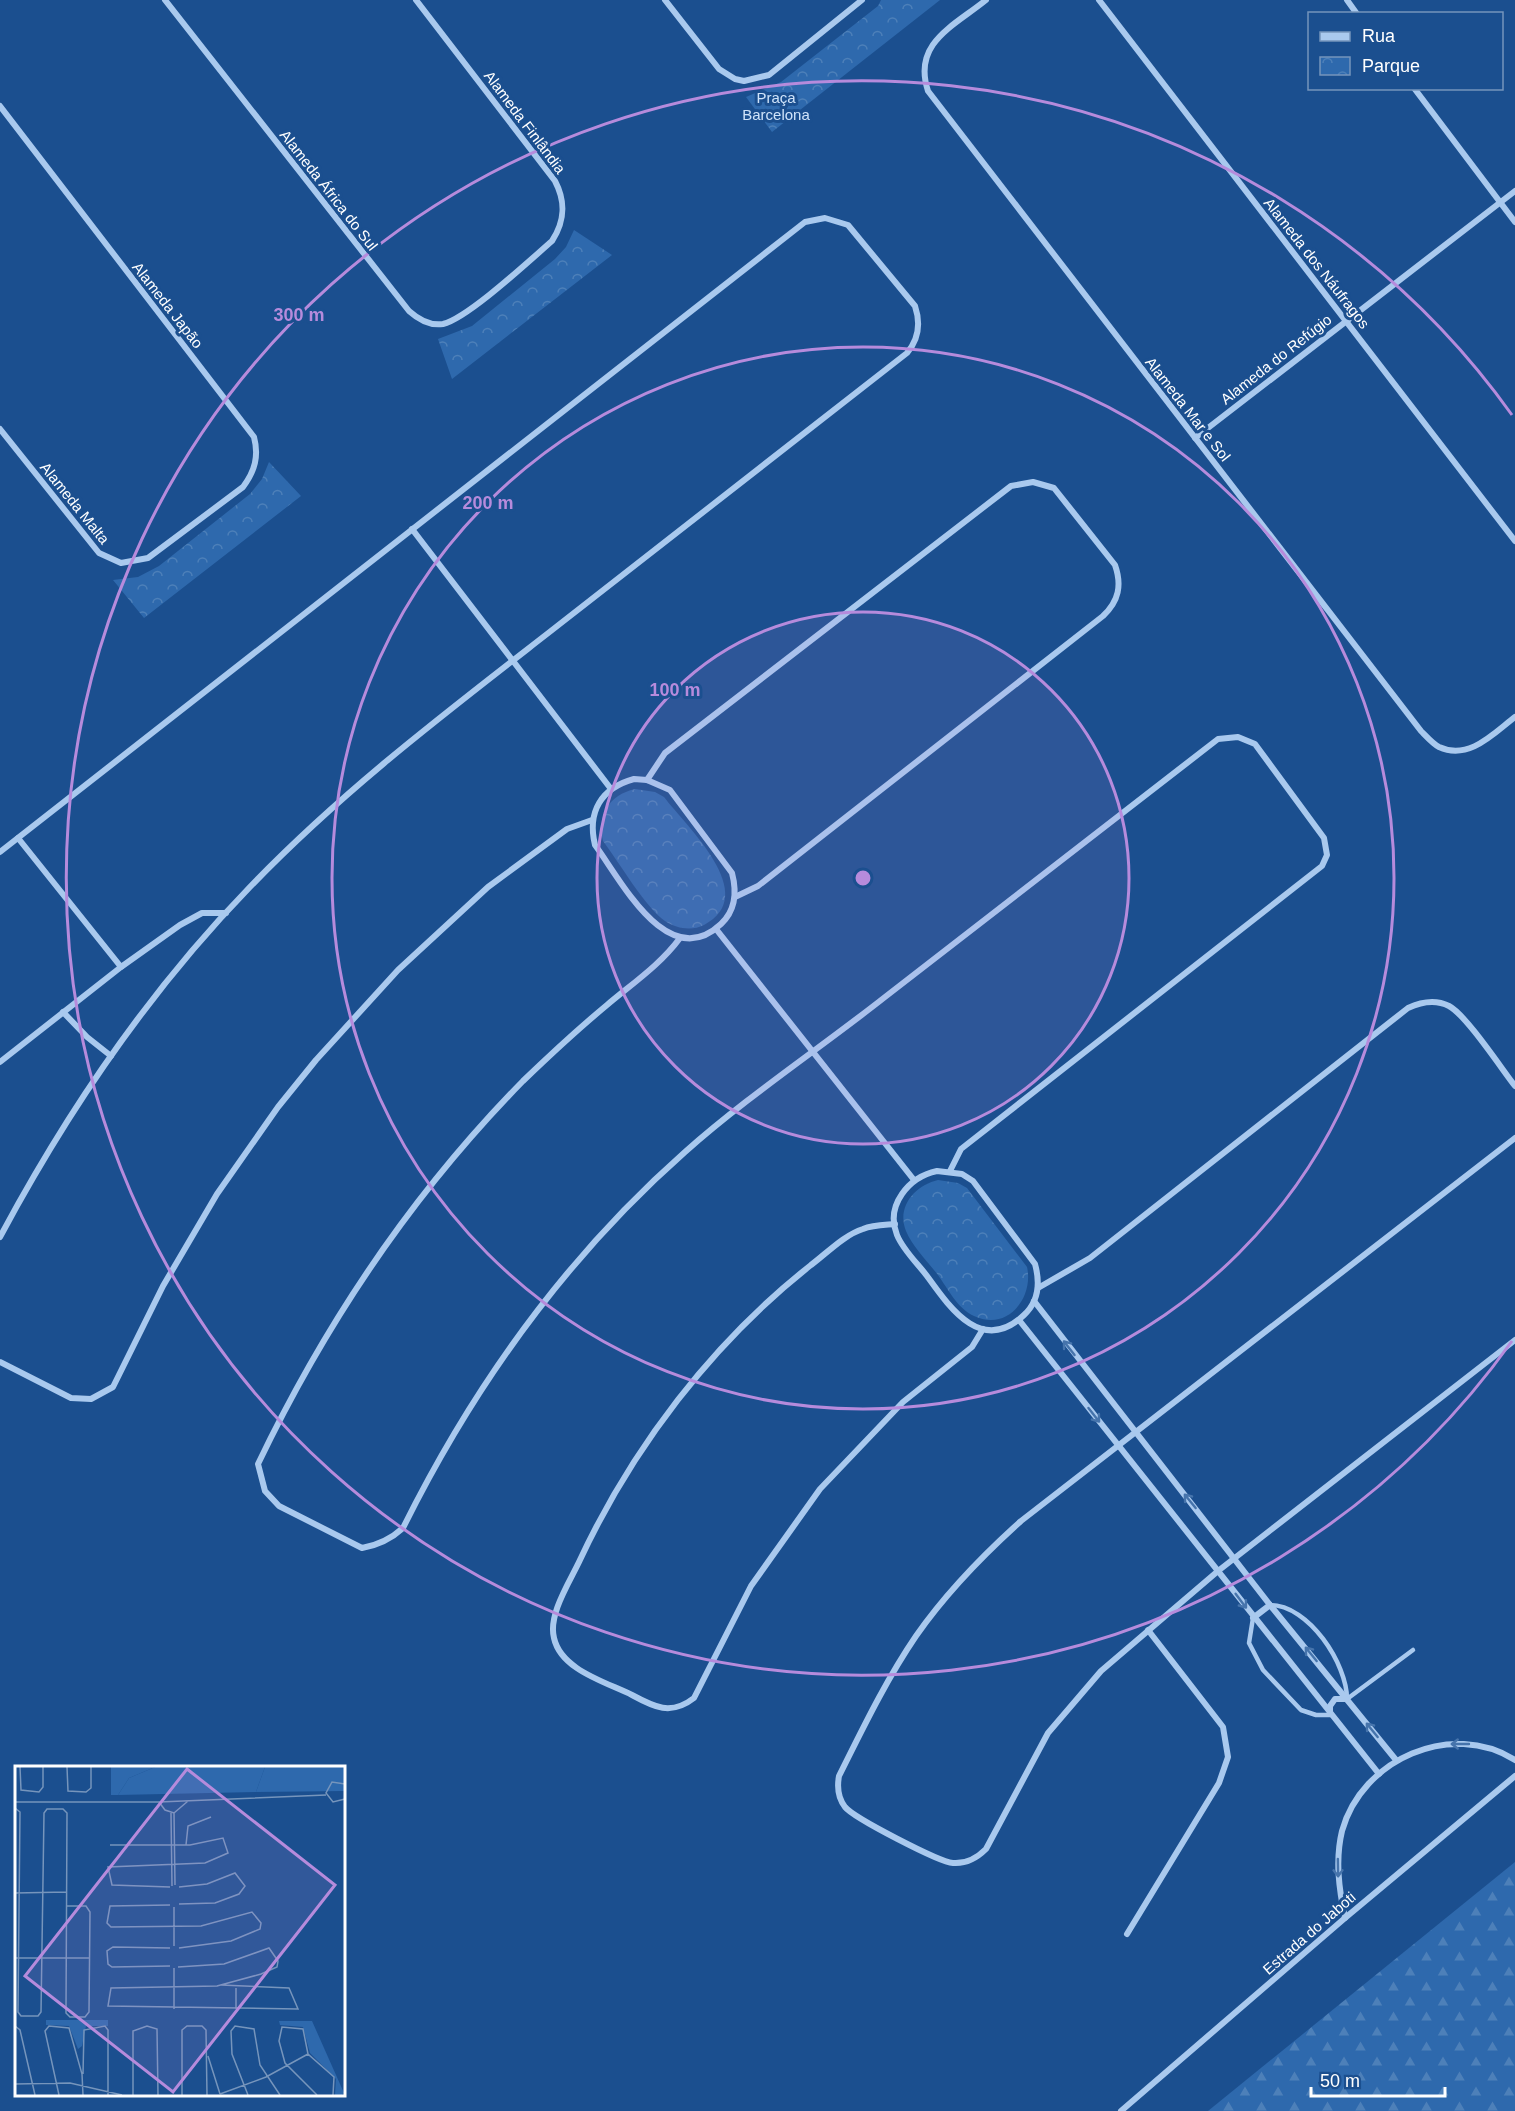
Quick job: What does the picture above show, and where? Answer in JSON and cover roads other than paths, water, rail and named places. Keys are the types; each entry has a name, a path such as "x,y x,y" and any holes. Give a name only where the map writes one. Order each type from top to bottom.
{"street":[{"name":"Alameda África do Sul","path":"165,0 415,317 430,324 446,323 499,287"},
{"name":"Alameda Finlândia","path":"416,0 555,181 562,198 563,216 552,241 499,287"},
{"path":"666,0 719,69 735,79 753,81 770,75 862,0"},
{"name":"Alameda Mar e Sol","path":"986,0 932,42 925,57 923,76 928,91 1421,731 1440,747 1462,750 1478,746 1515,717"},
{"name":"Alameda dos Náufragos","path":"1099,0 1515,541"},
{"path":"1416,90 1515,222"},
{"name":"Alameda Japão","path":"0,106 254,437 256,463 249,479 243,487 204,516"},
{"name":"Alameda do Refúgio","path":"1195,438 1515,191"},
{"path":"0,852 806,222 825,218 848,225 915,306 918,315 918,334 907,353 360,783 286,850 174,972 111,1056 63,1126 0,1237"},
{"name":"Alameda Malta","path":"0,429 99,553 113,561 130,563 148,558 204,516"},
{"path":"647,780 665,753 1011,486 1033,482 1054,488 1115,565 1119,575 1117,595 1103,616 758,886 735,897"},
{"path":"412,529 611,789"},
{"path":"680,938 666,956 566,1041 502,1103 450,1161 385,1244 303,1373 258,1464 261,1482 271,1499 279,1506 362,1548 374,1546 395,1536 403,1528 442,1453 480,1390 541,1304 574,1264 647,1187 686,1151 726,1117 814,1053 1218,739 1238,737 1254,744 1324,838 1327,855 1322,866 960,1149 950,1171"},
{"path":"634,779 647,780 670,790 727,862 734,879 735,897 732,909 716,929 699,936 680,938 657,927 595,845 592,820 596,808 611,789 634,779"},
{"path":"0,1362 71,1398 91,1399 113,1387 163,1286 217,1194 278,1107 316,1060 398,970 488,887 567,829 592,820"},
{"path":"18,838 122,967"},
{"path":"0,1062 180,925 202,914 226,913"},
{"path":"716,929 914,1180"},
{"path":"1038,1288 1090,1258 1399,1015 1417,1004 1435,1002 1456,1011 1515,1086"},
{"path":"63,1012 87,1037 111,1056"},
{"path":"1515,1138 1021,1521 977,1563 937,1609 884,1689 839,1776 840,1799 858,1817 945,1862 963,1862 980,1855 986,1849 1033,1758 1060,1718 1101,1671 1218,1571 1515,1340"},
{"path":"950,1171 973,1181 1029,1253 1038,1276 1038,1288 1034,1301 1019,1320 1008,1326 983,1329 971,1325 952,1310 898,1236 895,1224 898,1199 914,1180 925,1174 950,1171"},
{"path":"895,1224 863,1229 802,1272 736,1334 676,1402 627,1471 569,1583 553,1622 554,1638 560,1653 573,1665 657,1708 672,1709 687,1704 699,1692 732,1620 752,1586 820,1489 903,1402 972,1347 983,1329"},
{"path":"1034,1301 1270,1605 1396,1760"},
{"path":"1019,1320 1253,1618 1379,1774"},
{"path":"1253,1618 1270,1605"},
{"path":"1126,1934 1223,1775 1228,1757 1223,1727 1148,1630"},
{"path":"1332,1715 1332,1702 1339,1697 1347,1699"},
{"path":"1345,1918 1338,1877 1339,1845 1346,1821 1357,1798 1379,1774 1396,1760 1436,1745 1467,1743 1498,1750 1515,1760"},
{"name":"Estrada do Jaboti","path":"1121,2111 1345,1918 1515,1776"}],"lane":[{"path":"1270,1605 1293,1610 1308,1622 1342,1670 1347,1699 1413,1650"},
{"path":"1253,1618 1249,1643 1263,1670 1301,1710 1316,1715 1332,1715"}],"park label":[{"name":"Praça Barcelona","path":"776,106"}]}
